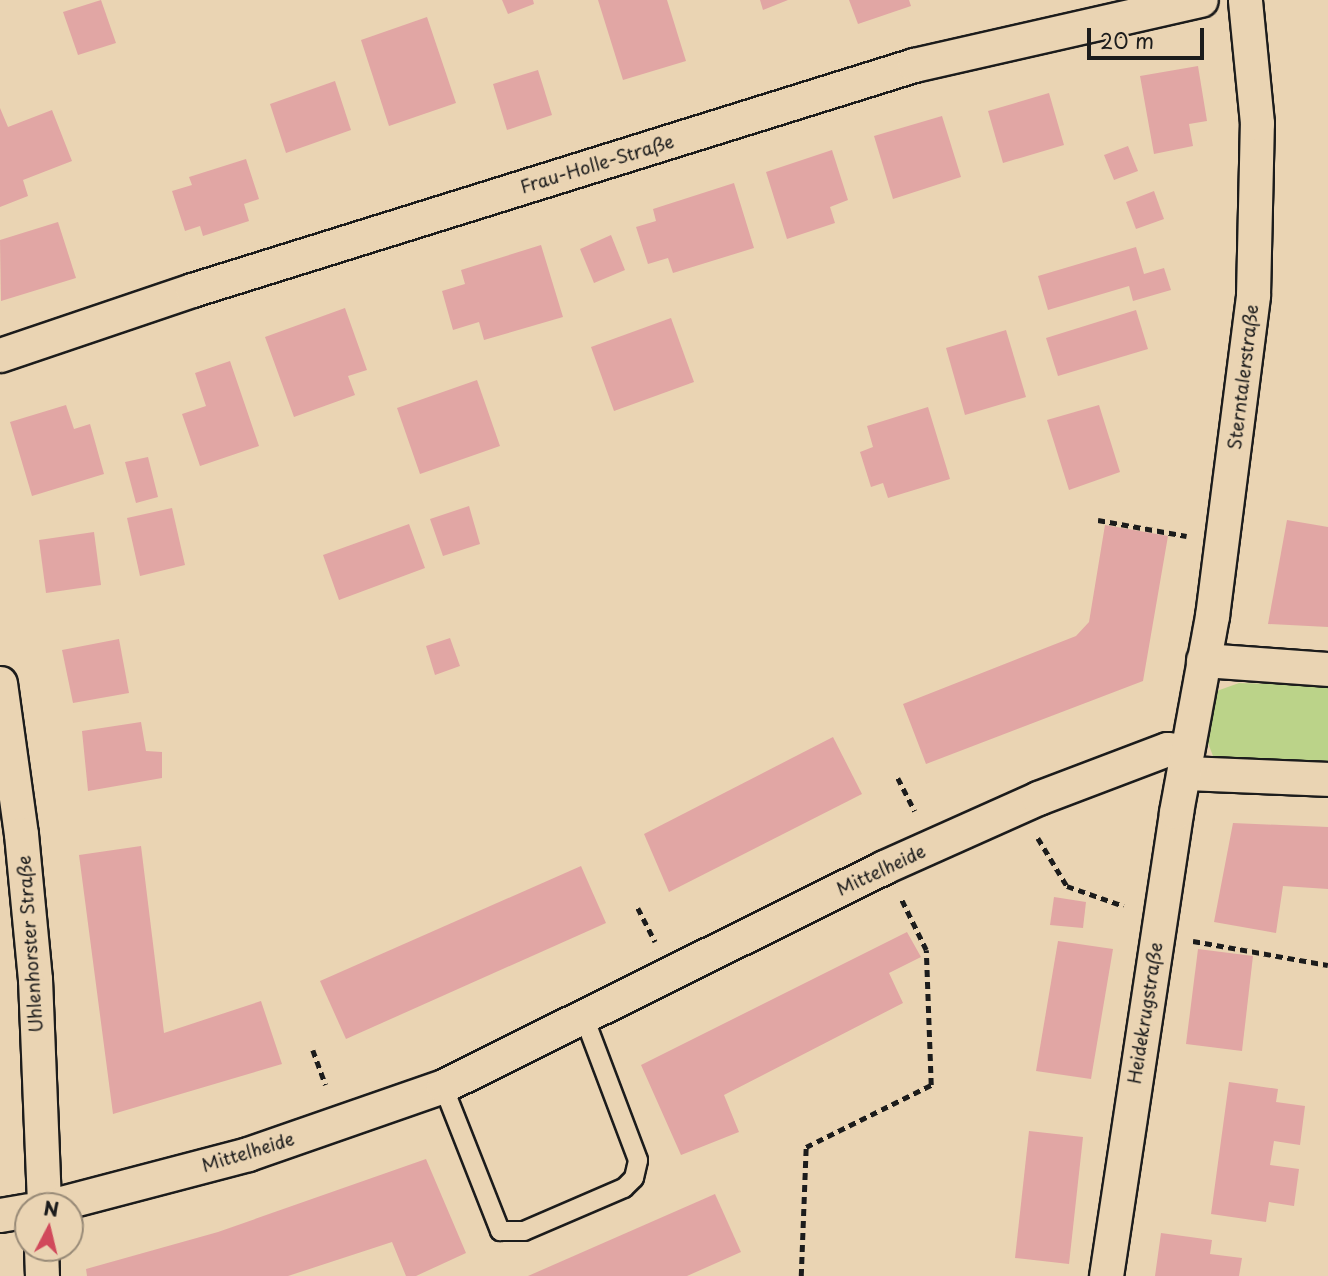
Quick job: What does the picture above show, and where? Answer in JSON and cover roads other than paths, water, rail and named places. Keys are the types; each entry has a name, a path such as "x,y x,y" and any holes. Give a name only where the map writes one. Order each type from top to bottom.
{"street":[{"name":"Frau-Holle-Straße","path":"0,355 192,290 914,65 1201,0"},
{"name":"Sterntalerstraße","path":"1186,762 1203,660 1253,295 1257,123 1245,0"},
{"path":"1203,660 1328,669"},
{"name":"Uhlenhorster Straße","path":"0,683 21,834 35,979 43,1192"},
{"name":"Mittelheide","path":"84,1197 248,1154 443,1086 884,867 991,819 1167,749 1186,762 1328,779"},
{"name":"Heidekrugstraße","path":"1106,1276 1186,762"}],"lane":[{"path":"443,1086 500,1231 524,1231 624,1188 634,1178 638,1160 584,1017"}]}
